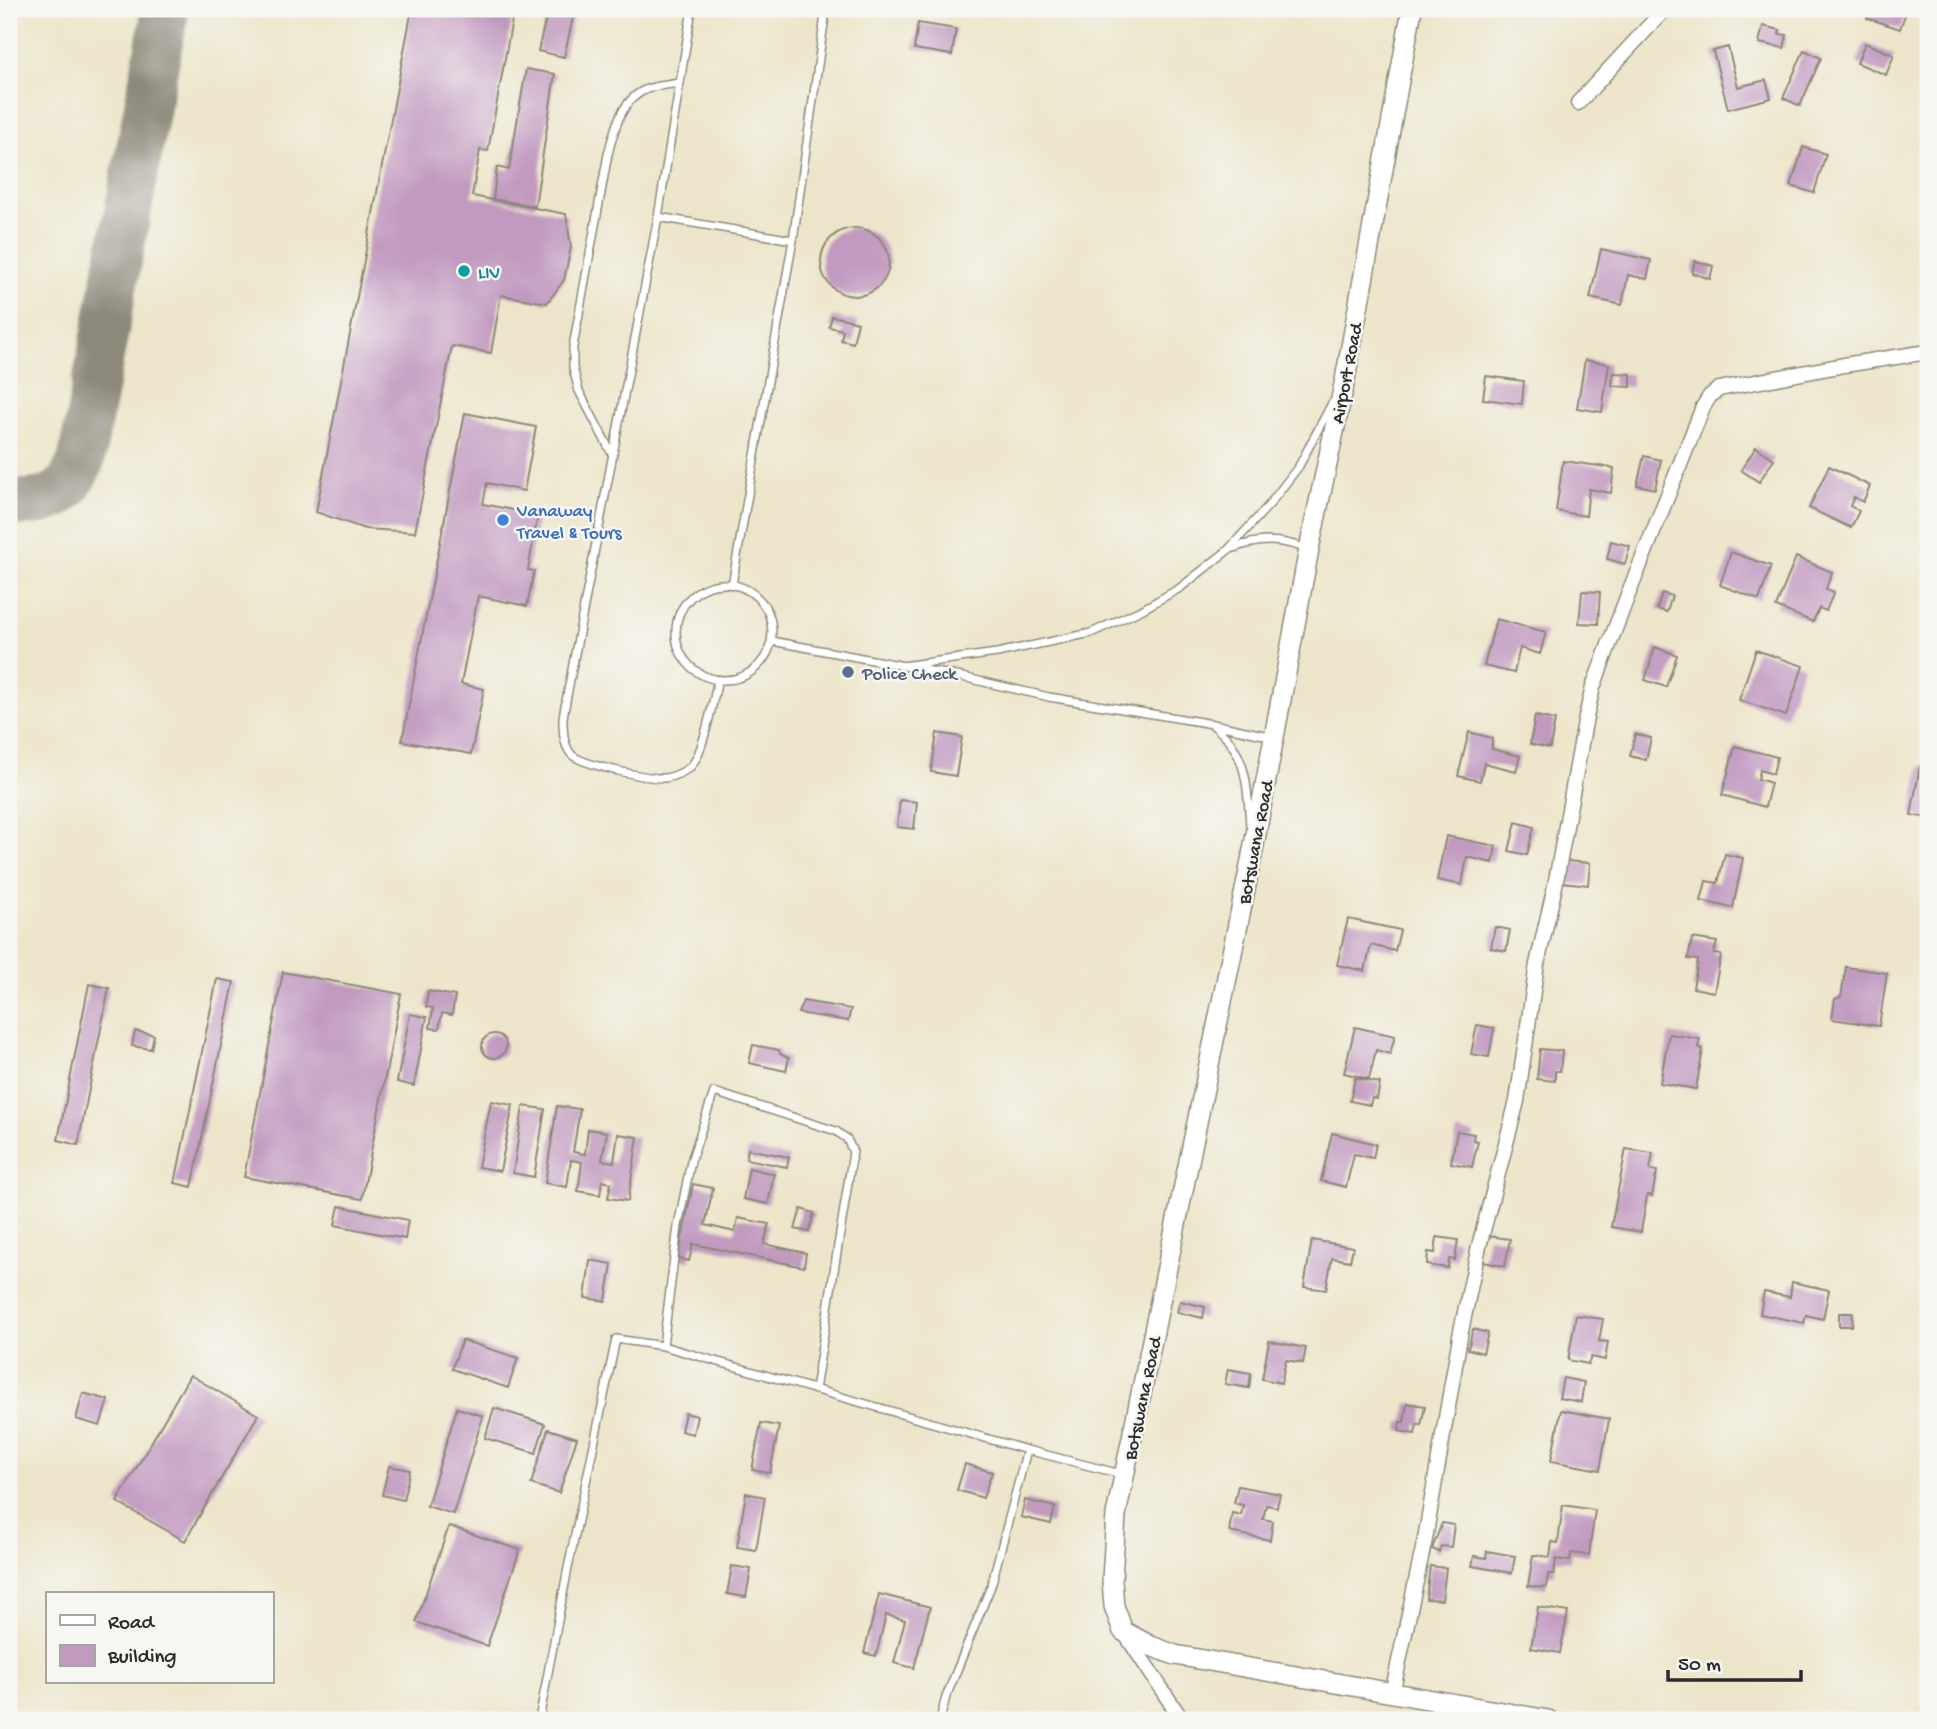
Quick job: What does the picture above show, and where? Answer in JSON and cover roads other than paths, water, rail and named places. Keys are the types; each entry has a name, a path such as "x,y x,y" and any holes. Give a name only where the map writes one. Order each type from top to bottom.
{"street":[{"name":"Airport Road","path":"1275,737 1309,549 1345,380 1412,9"},
{"path":"1578,103 1665,9"},
{"path":"1392,1694 1425,1539 1461,1331 1479,1247 1517,1101 1537,964 1559,871 1586,717 1593,687 1626,600 1703,407 1710,396 1719,389 1761,380 1921,353"},
{"name":"Botswana Road","path":"1123,1631 1114,1606 1112,1580 1116,1516 1275,737"},
{"path":"1123,1631 1175,1655 1548,1720"},
{"path":"1123,1631 1182,1720"}],"lane":[{"path":"692,9 658,217 563,717 566,743 571,754 581,761 608,768 665,778 680,773 691,767 699,756 718,680"},
{"path":"733,585 793,240 826,9"},
{"path":"613,456 579,391 573,368 573,347 608,154 619,117 631,100 646,89 680,83"},
{"path":"658,217 793,240"},
{"path":"901,666 997,653 1091,633 1180,588 1227,551 1269,505 1299,466 1345,380"},
{"path":"1227,551 1249,542 1267,540 1283,541 1309,549"},
{"path":"716,584 733,585 747,590 759,599 768,611 772,641 762,663 753,671 730,681 718,680 702,675 688,665 676,634 678,617 687,602 699,590 716,584"},
{"path":"772,641 1049,697 1275,737"},
{"path":"1213,724 1232,744 1246,782 1251,860"},
{"path":"663,1346 683,1200 691,1161 714,1092 836,1131 847,1139 853,1152 815,1390"},
{"path":"539,1720 616,1339 663,1346 1027,1450 1125,1475"},
{"path":"940,1720 946,1697 991,1586 1027,1450"}],"place":[{"name":"LIV","path":"464,271"},
{"name":"Vanaway Travel & Tours","path":"503,520"},
{"name":"Police Check","path":"848,672"}]}
